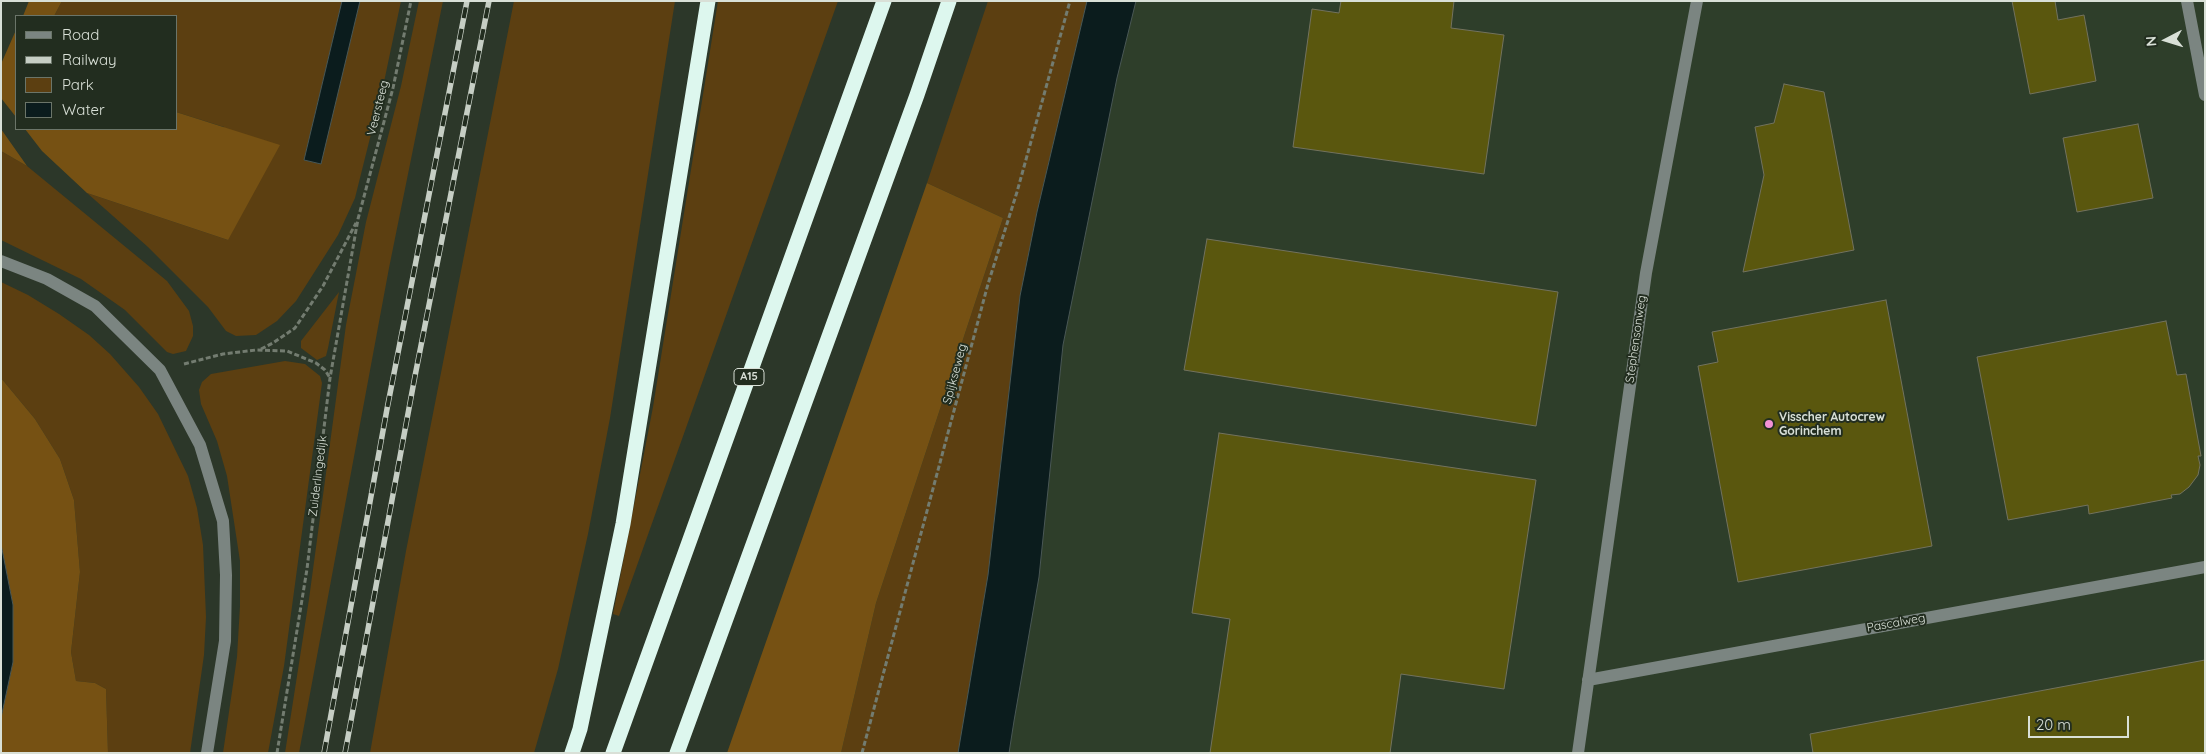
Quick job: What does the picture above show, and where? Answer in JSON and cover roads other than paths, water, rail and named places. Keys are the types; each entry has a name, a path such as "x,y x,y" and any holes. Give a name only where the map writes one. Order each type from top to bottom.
{"highway":[{"path":"572,753 580,729 623,524 708,1"},
{"name":"A15","path":"612,753 884,1"},
{"path":"677,753 914,104 949,1"}],"street":[{"name":"Stephensonweg","path":"1578,753 1646,273 1697,1"},
{"path":"2187,1 2205,95"},
{"path":"1,261 47,279 94,306 160,370 200,445 222,521 226,575 225,641 207,753"},
{"name":"Pascalweg","path":"1588,680 2205,567"}],"water":[{"path":"342,1 360,1 321,164 304,160"},
{"path":"1087,1 1136,1 1117,78 1063,345 1039,577 1009,753 958,753 988,575 1020,296 1037,212"},
{"path":"1,544 13,605 13,662 1,718"}],"railway":[{"path":"324,753 387,409 467,1"},
{"path":"345,753 415,376 489,1"}],"place":[{"name":"Visscher Autocrew Gorinchem","path":"1769,424"}]}
